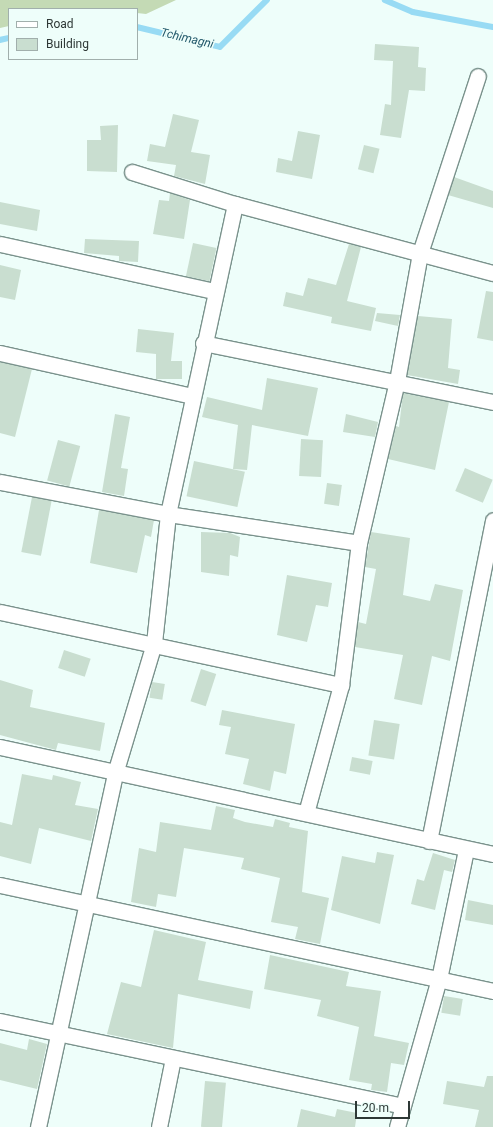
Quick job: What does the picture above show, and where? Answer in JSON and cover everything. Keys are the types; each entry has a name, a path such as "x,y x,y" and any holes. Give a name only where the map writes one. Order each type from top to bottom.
{"street":[{"path":"306,813 341,685 359,543 397,381 420,253 478,76"},
{"path":"132,172 235,204 493,273"},
{"path":"38,1127 116,770 154,643 168,514 214,291 235,204"},
{"path":"0,244 214,291"},
{"path":"203,343 397,381 493,402"},
{"path":"0,353 192,396"},
{"path":"0,482 168,514 359,543"},
{"path":"429,841 491,540 493,520"},
{"path":"0,612 154,643 341,685"},
{"path":"0,747 116,770 466,850 493,854"},
{"path":"398,1127 402,1106 439,979 466,850"},
{"path":"0,885 86,905 493,990"},
{"path":"0,1021 402,1106"},
{"path":"159,1127 173,1058"}],"green space":[{"path":"0,0 176,0 146,14 138,13 138,8 8,8 8,26 0,28"}],"building":[{"path":"375,44 419,47 418,67 426,68 425,91 409,90 401,138 380,135 385,104 391,105 393,61 374,60"},
{"path":"173,114 199,120 191,152 210,155 205,184 174,176 176,165 147,161 150,144 165,147"},
{"path":"118,125 117,172 87,171 87,140 101,140 100,126"},
{"path":"298,131 320,135 312,179 276,172 278,158 292,161"},
{"path":"364,145 380,149 373,173 358,169"},
{"path":"454,177 493,191 493,208 448,195"},
{"path":"170,193 190,200 184,239 153,234 159,200 169,201"},
{"path":"0,202 40,210 37,231 0,224"},
{"path":"85,239 139,241 138,262 119,261 119,256 84,253"},
{"path":"193,243 216,248 209,281 186,276"},
{"path":"349,244 361,247 347,301 376,308 371,331 331,323 332,317 283,306 286,292 303,296 308,278 336,285"},
{"path":"0,265 21,270 15,300 0,297"},
{"path":"486,291 493,292 493,341 477,338"},
{"path":"377,313 400,315 398,326 375,321"},
{"path":"418,316 452,319 448,368 460,370 458,384 407,375"},
{"path":"138,329 174,333 171,361 182,361 182,379 156,379 156,354 136,352"},
{"path":"0,362 32,369 15,437 0,433"},
{"path":"267,378 318,388 308,436 252,425 247,470 233,469 238,425 202,417 207,397 262,410"},
{"path":"403,393 449,402 435,470 388,459 396,426 399,427"},
{"path":"115,414 130,417 121,468 128,469 124,496 102,492"},
{"path":"346,414 378,422 375,437 343,432"},
{"path":"301,439 323,440 321,477 299,476"},
{"path":"58,440 80,446 69,487 47,481"},
{"path":"194,461 245,472 237,507 187,496"},
{"path":"465,468 493,480 483,503 455,491"},
{"path":"327,483 342,485 339,506 324,504"},
{"path":"32,497 52,501 41,556 21,552"},
{"path":"99,510 154,520 151,537 145,535 137,573 90,563"},
{"path":"201,532 230,533 240,537 238,557 230,555 229,576 201,572"},
{"path":"371,532 410,538 403,595 430,601 435,584 463,590 450,661 432,656 422,705 394,699 403,655 355,647 358,622 366,624 376,569 365,567"},
{"path":"287,575 332,583 328,607 316,605 307,642 277,635"},
{"path":"64,650 91,659 85,677 58,668"},
{"path":"201,669 216,674 206,706 190,701"},
{"path":"0,680 33,690 30,707 105,723 100,751 58,743 56,750 0,735"},
{"path":"152,682 165,684 162,700 149,698"},
{"path":"222,710 295,724 286,774 274,771 270,791 243,784 249,759 225,754 231,727 219,725"},
{"path":"374,720 400,724 394,760 368,756"},
{"path":"352,757 373,761 370,775 349,771"},
{"path":"22,774 52,780 53,775 81,782 75,805 98,809 91,841 39,828 31,864 0,856 0,822 12,825"},
{"path":"216,806 235,810 233,818 245,822 273,827 275,819 290,823 289,827 308,831 302,892 329,898 320,944 295,939 298,927 271,922 280,878 241,869 244,858 184,848 176,897 158,894 156,907 131,902 139,848 156,852 160,822 211,830"},
{"path":"377,852 394,855 380,924 331,910 342,856 375,863"},
{"path":"433,853 455,860 452,872 444,870 435,910 411,904 417,879 424,881"},
{"path":"468,900 493,905 493,925 465,920"},
{"path":"154,930 206,942 198,980 253,991 250,1009 178,994 173,1048 107,1034 121,982 141,987"},
{"path":"270,955 349,972 346,986 381,991 374,1036 409,1043 404,1065 391,1063 387,1092 371,1090 372,1084 349,1080 359,1027 317,1016 321,1000 264,989"},
{"path":"444,996 463,999 460,1016 441,1013"},
{"path":"29,1039 47,1044 37,1089 0,1080 0,1043 27,1050"},
{"path":"487,1076 493,1076 493,1127 475,1127 479,1110 443,1104 447,1081 484,1087"},
{"path":"205,1081 226,1083 222,1127 201,1127"},
{"path":"301,1109 335,1117 337,1109 357,1113 355,1127 297,1127"}],"waterway":[{"name":"Tchimagni","path":"138,27 220,47 267,0"},
{"name":"Tchimagni","path":"385,0 413,12 493,27"},
{"name":"Tchimagni","path":"0,40 8,38"}]}
